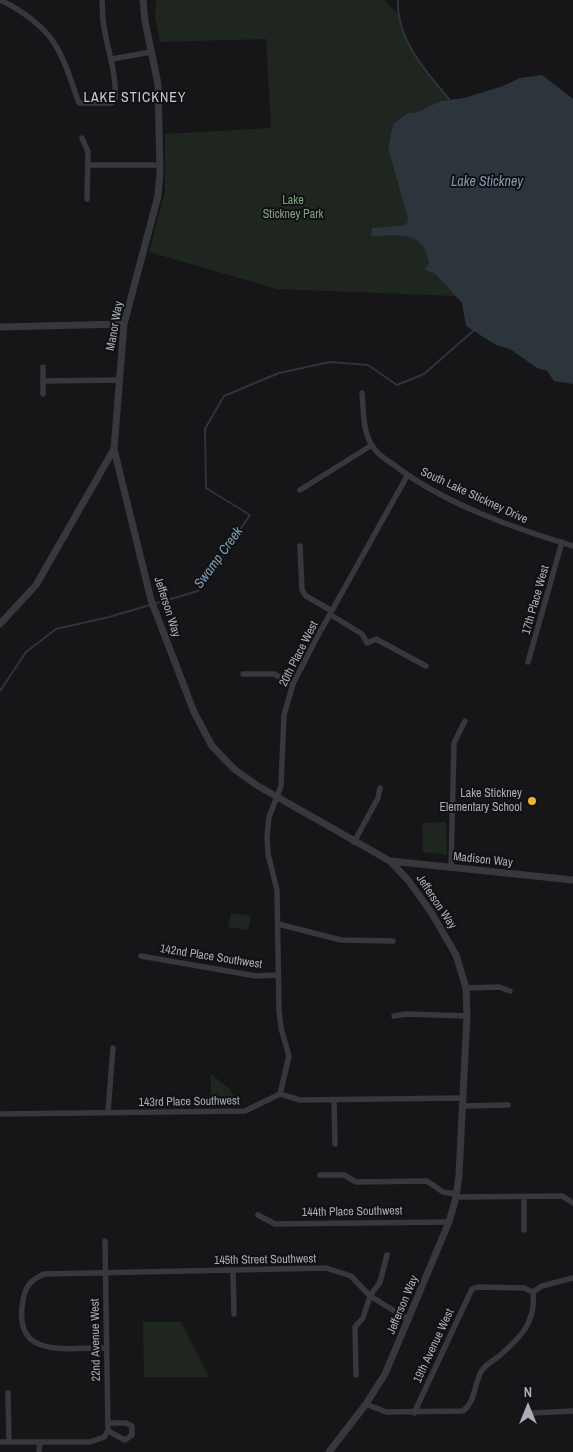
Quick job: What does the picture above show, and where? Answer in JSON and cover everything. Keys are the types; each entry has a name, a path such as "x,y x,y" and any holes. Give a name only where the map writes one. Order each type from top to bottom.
{"street":[{"path":"0,0 13,2 54,42 79,103 111,103 115,100 115,93 112,59 103,24 102,0"},
{"name":"Manor Way","path":"0,624 36,585 114,449 124,324 158,196 160,165 158,84 145,21 143,0"},
{"path":"112,59 152,52"},
{"path":"82,138 88,152 87,199"},
{"path":"88,165 160,165"},
{"path":"0,327 124,324"},
{"path":"43,367 43,394"},
{"path":"43,381 119,380"},
{"name":"South Lake Stickney Drive","path":"362,393 366,433 372,445 376,452 407,476 452,499 523,530 573,546"},
{"path":"300,490 372,445"},
{"name":"Jefferson Way","path":"114,449 150,600 194,712 212,746 234,769 276,798 390,861 408,880 445,935 456,955 466,988 467,1016 463,1106 456,1196 449,1222 385,1374 366,1404 329,1452"},
{"name":"20th Place West","path":"280,1094 289,1056 281,1028 277,890 268,854 267,837 269,817 281,786 284,715 293,684 407,476"},
{"name":"17th Place West","path":"528,662 562,542"},
{"path":"300,546 302,590 306,596 362,634 367,643 376,639 426,666"},
{"path":"243,674 274,674 293,684"},
{"path":"452,868 454,743 465,721"},
{"path":"354,842 378,798 380,788"},
{"name":"Madison Way","path":"390,861 573,880"},
{"path":"278,924 341,940 393,941"},
{"name":"142nd Place Southwest","path":"141,956 248,975 278,975"},
{"path":"466,988 500,987 510,991"},
{"path":"394,1016 406,1014 467,1016"},
{"path":"108,1112 113,1048"},
{"path":"280,1094 300,1100 463,1098"},
{"name":"143rd Place Southwest","path":"0,1114 245,1112 280,1094"},
{"path":"334,1100 335,1144"},
{"path":"463,1106 508,1105"},
{"path":"320,1175 344,1175 356,1182 427,1181 443,1192 456,1196 562,1196 573,1203"},
{"path":"524,1197 524,1230"},
{"name":"144th Place Southwest","path":"258,1214 275,1224 449,1222"},
{"name":"22nd Avenue West","path":"105,1241 108,1431"},
{"path":"356,1375 355,1327 363,1318 370,1296 380,1282 387,1256"},
{"name":"145th Street Southwest","path":"106,1348 45,1347 32,1343 23,1332 21,1310 24,1291 31,1280 44,1274 326,1268 350,1276 370,1296 409,1320"},
{"path":"233,1270 234,1314"},
{"path":"366,1404 386,1412 457,1412 467,1408 481,1372 521,1335 530,1322 535,1308 533,1292 542,1286 573,1278"},
{"name":"19th Avenue West","path":"414,1412 472,1289 478,1287 524,1288 533,1292"},
{"path":"8,1393 9,1442"},
{"path":"532,1413 573,1411"},
{"path":"0,1442 90,1442 104,1437 108,1431 125,1440 132,1434 132,1426 126,1422 108,1423"},
{"path":"39,1452 40,1442"}],"green space":[{"name":"Lake Stickney Park","path":"156,0 384,0 398,14 405,38 431,78 449,99 418,112 408,113 393,124 388,148 408,219 406,225 373,228 372,236 408,237 421,244 426,252 429,263 424,269 436,275 455,296 277,289 149,252 165,191 165,134 271,128 266,39 160,42 155,17"},
{"path":"446,822 447,855 423,852 422,823"},
{"path":"231,913 251,916 248,930 228,927"},
{"path":"211,1074 229,1088 240,1106 211,1106"},
{"path":"143,1322 181,1322 209,1377 144,1377"}],"water":[{"name":"Lake Stickney","path":"542,75 573,99 573,384 554,381 547,371 537,368 510,349 496,345 466,326 462,303 436,275 424,269 429,263 426,252 421,244 408,237 371,236 372,228 406,225 408,219 388,148 393,124 408,113 418,112 441,101 464,98 503,86 520,78"}],"waterway":[{"path":"398,0 402,28 407,41 422,65 449,99"},
{"name":"Swamp Creek","path":"0,691 26,652 56,629 109,617 198,591 250,515 206,488 205,429 224,396 279,373 330,362 368,365 397,385 424,374 473,331"}],"place":[{"name":"Lake Stickney Elementary School","path":"532,801"}],"district":[{"name":"LAKE STICKNEY","path":"135,98"}]}
